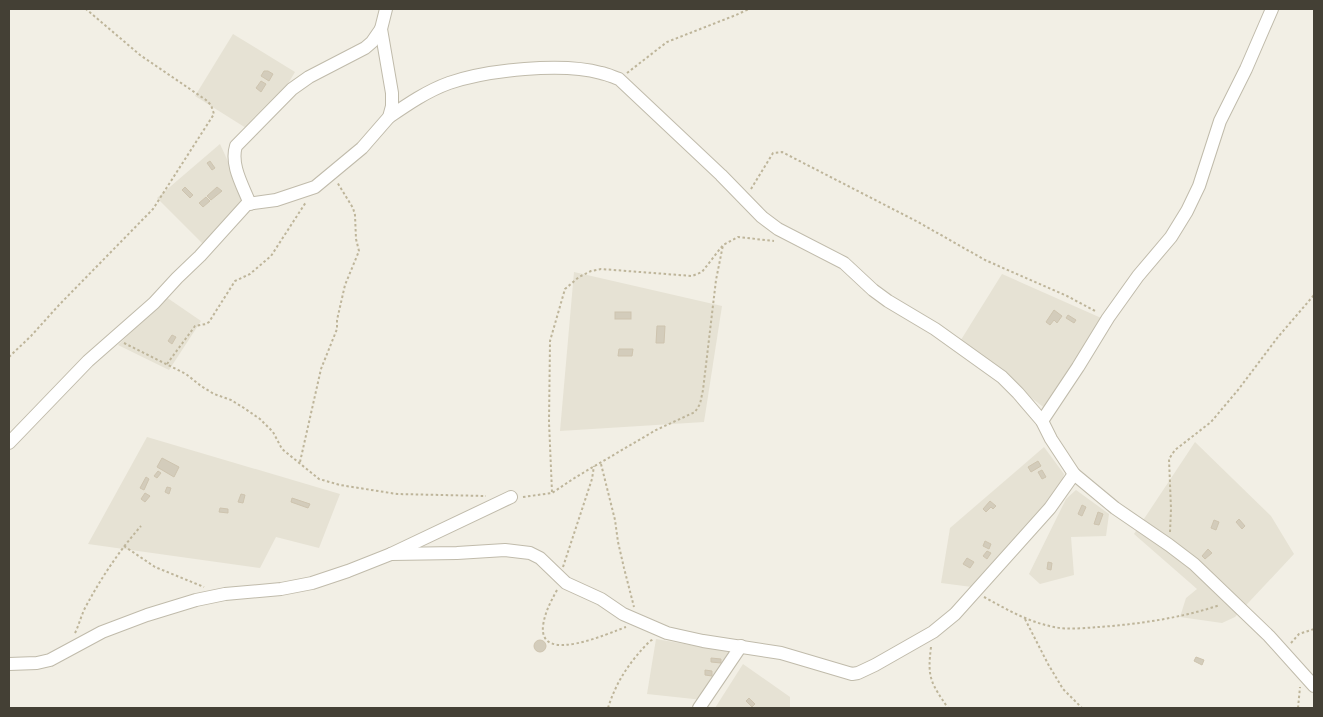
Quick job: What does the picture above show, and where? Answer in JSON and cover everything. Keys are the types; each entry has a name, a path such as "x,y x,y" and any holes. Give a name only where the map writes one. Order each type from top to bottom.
{"street":[{"path":"250,204 235,166 234,155 236,146 292,89 309,77 365,48 372,42 381,29 386,9"},
{"path":"1042,421 1108,318 1138,276 1171,238 1187,212 1199,186 1220,121 1246,69 1272,9"},
{"path":"381,29 392,94 392,106 389,117"},
{"path":"9,444 88,361 154,303 246,206 276,200 315,186 362,148 389,117 419,97 448,84 470,77 517,70 562,68 600,72 619,79 762,217 778,229 844,263 888,302 916,316 1002,377 1042,421 1051,439 1074,474 1115,508 1194,564 1233,600 1314,686"},
{"path":"390,554 519,550 540,558 566,584 600,599 639,622 667,633 703,641 781,653 852,674 875,665 933,632 955,614 1050,508 1074,474"},
{"path":"9,664 37,663 50,660 102,632 147,615 196,600 225,594 281,589 312,583 348,571 390,554 510,497"},
{"path":"699,708 741,646"}],"path":[{"path":"9,357 153,209 214,114 211,105 206,100 140,55 86,9"},
{"path":"619,79 667,42 749,9"},
{"path":"745,199 773,153 782,152 918,222 991,263 1068,296 1108,318"},
{"path":"300,462 321,369 337,329 337,320 345,285 359,250 353,208 332,174"},
{"path":"167,364 194,326 209,322 235,281 250,274 271,256 308,199"},
{"path":"552,493 549,422 550,341 565,289 578,277 600,269 692,276 702,272 723,245 738,237 779,241"},
{"path":"510,497 528,497 552,493 656,430 695,412 700,404 716,280 723,245"},
{"path":"1169,545 1171,509 1169,458 1175,450 1211,422 1278,337 1314,295"},
{"path":"113,338 186,374 214,394 231,400 252,413 273,432 282,449 319,479 340,485 397,494 492,496"},
{"path":"594,466 592,479 558,589 549,602 545,615 544,636 547,641 554,644 578,643 639,622 624,568 601,462"},
{"path":"72,637 109,566 123,546 141,526"},
{"path":"123,546 155,567 174,576 225,594"},
{"path":"975,592 1025,620 1055,628 1126,625 1200,611 1233,600"},
{"path":"1025,620 1063,689 1082,708"},
{"path":"1284,654 1295,636 1303,631 1314,629"},
{"path":"933,632 929,662 930,675 933,685 948,708"},
{"path":"608,708 630,662 650,641 667,633"},
{"path":"1298,708 1301,673"}],"shaded area":[{"path":"233,34 295,72 257,135 195,96"},
{"path":"220,144 247,203 203,244 157,198"},
{"path":"574,272 722,306 704,422 560,431"},
{"path":"1002,274 1108,321 1050,412 959,343"},
{"path":"166,297 201,321 169,370 118,345"},
{"path":"147,437 340,494 319,548 276,537 260,568 88,544"},
{"path":"1195,442 1271,516 1294,554 1235,617 1222,623 1180,617 1186,598 1197,589 1134,534"},
{"path":"1044,447 1064,474 1058,498 972,587 941,583 950,528"},
{"path":"1076,490 1109,514 1106,536 1071,537 1074,575 1040,584 1029,574 1066,499"},
{"path":"656,639 736,653 703,700 647,694"},
{"path":"743,664 790,697 790,708 715,708"}],"building":[{"path":"264,71 273,74 269,81 261,76"},
{"path":"261,81 266,84 261,92 256,88"},
{"path":"210,161 215,168 212,170 207,163"},
{"path":"185,187 193,195 190,198 182,190"},
{"path":"217,187 222,191 211,200 207,196"},
{"path":"206,197 210,201 203,207 199,203"},
{"path":"1054,310 1062,316 1057,323 1054,320 1050,325 1046,322"},
{"path":"615,312 631,312 631,319 615,319"},
{"path":"1068,315 1076,320 1074,323 1066,318"},
{"path":"657,326 665,326 664,343 656,343"},
{"path":"172,335 176,337 172,344 168,341"},
{"path":"619,349 633,349 632,356 618,356"},
{"path":"162,458 179,467 174,477 157,467"},
{"path":"1038,461 1041,466 1031,472 1028,467"},
{"path":"1042,470 1046,477 1042,479 1038,472"},
{"path":"158,471 161,473 157,478 154,476"},
{"path":"146,477 149,479 144,490 140,488"},
{"path":"167,487 171,488 169,494 165,492"},
{"path":"145,493 150,496 145,502 141,499"},
{"path":"241,494 245,495 243,503 238,502"},
{"path":"292,498 310,504 308,508 291,502"},
{"path":"990,501 996,506 993,509 991,507 986,512 983,509"},
{"path":"1082,505 1086,507 1082,516 1078,514"},
{"path":"220,508 228,509 228,513 219,512"},
{"path":"1098,512 1103,514 1099,525 1094,524"},
{"path":"1239,519 1245,526 1242,529 1236,522"},
{"path":"1214,520 1219,522 1216,530 1211,528"},
{"path":"985,541 991,544 989,549 983,546"},
{"path":"1208,549 1212,553 1205,559 1202,556"},
{"path":"987,551 991,553 987,559 983,556"},
{"path":"967,558 974,562 970,568 963,564"},
{"path":"1048,562 1052,563 1051,570 1047,569"},
{"path":"538,640 542,640 546,646 542,652 538,652 534,648 534,644"},
{"path":"1196,657 1204,660 1202,665 1194,661"},
{"path":"711,658 721,659 721,663 711,662"},
{"path":"705,670 712,671 712,676 705,675"},
{"path":"749,698 755,704 752,707 746,701"}]}
